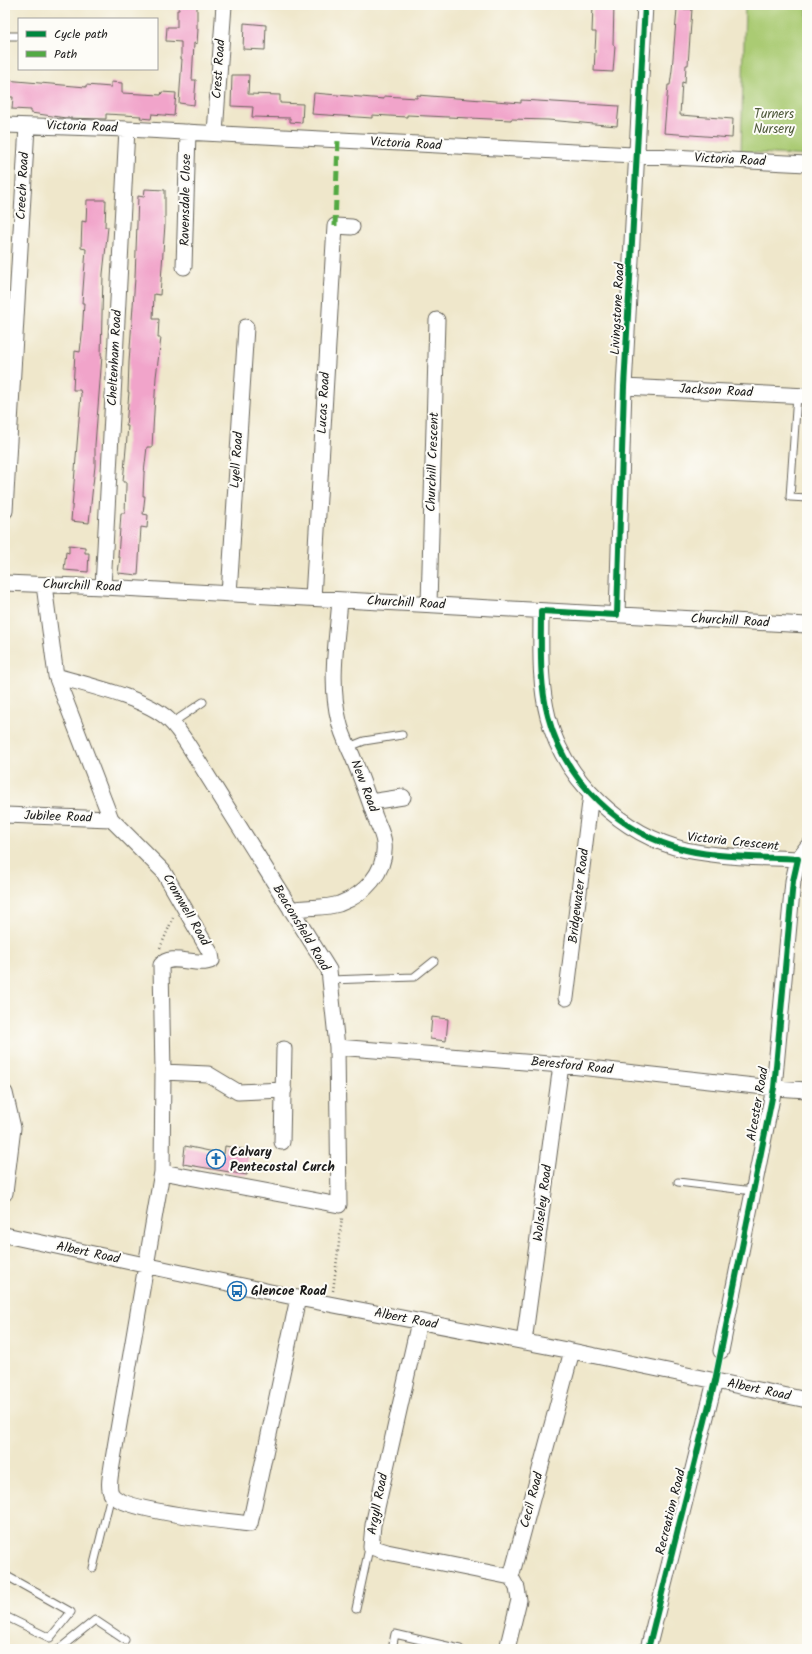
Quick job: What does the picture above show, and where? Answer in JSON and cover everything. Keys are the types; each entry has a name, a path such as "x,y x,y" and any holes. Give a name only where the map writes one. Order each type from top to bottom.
{"street":[{"name":"Crest Road","path":"215,133 224,5"},
{"name":"Livingstone Road","path":"617,615 624,387 645,5"},
{"name":"Victoria Road","path":"5,125 127,128 807,164"},
{"name":"Creech Road","path":"5,511 27,126"},
{"name":"Cheltenham Road","path":"103,587 127,128"},
{"name":"Ravensdale Close","path":"184,267 188,132"},
{"name":"Lucas Road","path":"313,598 335,226 352,227"},
{"name":"Churchill Crescent","path":"429,604 437,320"},
{"name":"Lyell Road","path":"229,594 246,326"},
{"name":"Jackson Road","path":"624,387 802,395"},
{"name":"Churchill Road","path":"5,583 429,604 807,625"},
{"name":"Cromwell Road","path":"44,585 56,676 111,819 163,871 211,954 212,960 203,963 177,960 162,962"},
{"name":"New Road","path":"291,910 303,907 324,907 338,904 355,896 373,880 381,865 384,842 339,722 336,708 334,678 340,600"},
{"name":"Victoria Crescent","path":"541,611 542,678 548,716 553,733 569,765 591,794 619,818 645,834 686,850 802,859"},
{"name":"Beaconsfield Road","path":"56,676 124,696 157,711 171,723 188,745 329,970 336,1047 339,1205"},
{"name":"Bridgewater Road","path":"566,998 591,794"},
{"path":"370,802 403,797"},
{"name":"Jubilee Road","path":"5,815 111,819"},
{"path":"802,859 807,847"},
{"name":"Alcester Road","path":"721,1351 774,1088 793,881 802,859"},
{"path":"162,962 162,1172 112,1465 110,1487 112,1494 117,1499 152,1510 250,1524 298,1298"},
{"name":"Beresford Road","path":"336,1047 561,1065 774,1088 807,1090"},
{"path":"282,1142 284,1049"},
{"name":"Wolseley Road","path":"524,1342 561,1065"},
{"path":"163,1072 208,1074 238,1092 284,1090"},
{"path":"5,1092 13,1128 5,1193"},
{"path":"162,1172 339,1205"},
{"name":"Albert Road","path":"5,1235 331,1305 572,1351 807,1400"},
{"name":"Argyll Road","path":"419,1322 372,1525 371,1547 387,1552 511,1577"},
{"name":"Cecil Road","path":"511,1577 572,1351"},
{"name":"Recreation Road","path":"648,1649 715,1381"},
{"path":"507,1649 519,1600 517,1588 511,1577"}],"lane":[{"path":"5,36 18,36"},
{"path":"802,395 790,497 807,498"},
{"path":"171,723 203,702"},
{"path":"349,747 364,741 402,734"},
{"path":"330,980 414,976 434,961"},
{"path":"678,1182 753,1191"},
{"path":"93,1568 112,1494"},
{"path":"356,1609 368,1554 371,1547"},
{"path":"5,1575 71,1612 50,1638 5,1616"},
{"path":"59,1649 94,1620 125,1640"},
{"path":"392,1649 395,1634 460,1649"}],"path":[{"path":"162,962 159,952 162,941 182,903"},
{"path":"331,1305 341,1239 343,1210 339,1205"}],"green space":[{"name":"Turners Nursery","path":"745,5 807,5 807,156 741,152"}],"building":[{"path":"179,5 197,5 197,44 194,43 192,80 196,80 194,105 179,103 182,59 181,42 166,41 167,27 177,27 177,10 179,10"},
{"path":"593,5 614,5 613,45 615,46 613,72 594,71 596,32 592,32"},
{"path":"677,9 692,9 688,65 686,65 685,83 682,82 680,115 733,119 732,138 664,133 668,85 670,85 672,70"},
{"path":"244,23 266,25 265,50 243,49"},
{"path":"232,75 249,75 248,94 280,95 280,103 303,104 302,123 290,122 290,118 252,117 253,107 231,106"},
{"path":"5,80 86,87 86,85 111,87 111,82 122,83 122,93 161,95 162,92 176,93 174,116 152,114 151,119 140,118 141,116 106,114 106,119 66,118 31,113 31,110 12,109 13,97 5,97"},
{"path":"314,93 384,99 384,96 417,98 417,95 521,103 521,100 619,106 617,126 548,120 511,120 407,115 407,117 372,115 372,118 312,114"},
{"path":"145,189 165,190 165,224 160,295 154,294 153,319 159,319 158,338 161,338 156,377 152,447 147,447 144,473 143,496 145,496 143,514 148,515 147,528 141,527 138,575 118,573 120,557 118,557 121,513 125,513 126,482 123,482 128,426 126,426 135,278 138,196 144,197"},
{"path":"87,200 106,200 105,227 108,227 103,274 102,356 95,445 95,466 89,523 71,521 81,394 80,390 73,390 75,351 80,352 82,335 84,303 82,303 86,249 81,248 82,221 86,222"},
{"path":"69,545 85,547 85,553 89,553 88,572 64,570 66,552 69,553"},
{"path":"432,1017 448,1019 446,1041 430,1039"},
{"name":"Calvary Pentecostal Curch","path":"185,1146 224,1154 225,1146 248,1150 247,1175 183,1164"}],"marked path":[{"path":"335,226 338,140"}],"cycle path":[{"path":"645,5 624,387 617,615 541,611 541,664 545,703 556,740 567,762 582,783 618,818 639,832 662,843 699,853 727,856 798,859 793,881 774,1088 715,1381 648,1649"}],"place":[{"name":"Calvary Pentecostal Curch","path":"216,1159"},
{"name":"Glencoe Road","path":"237,1291"}]}
